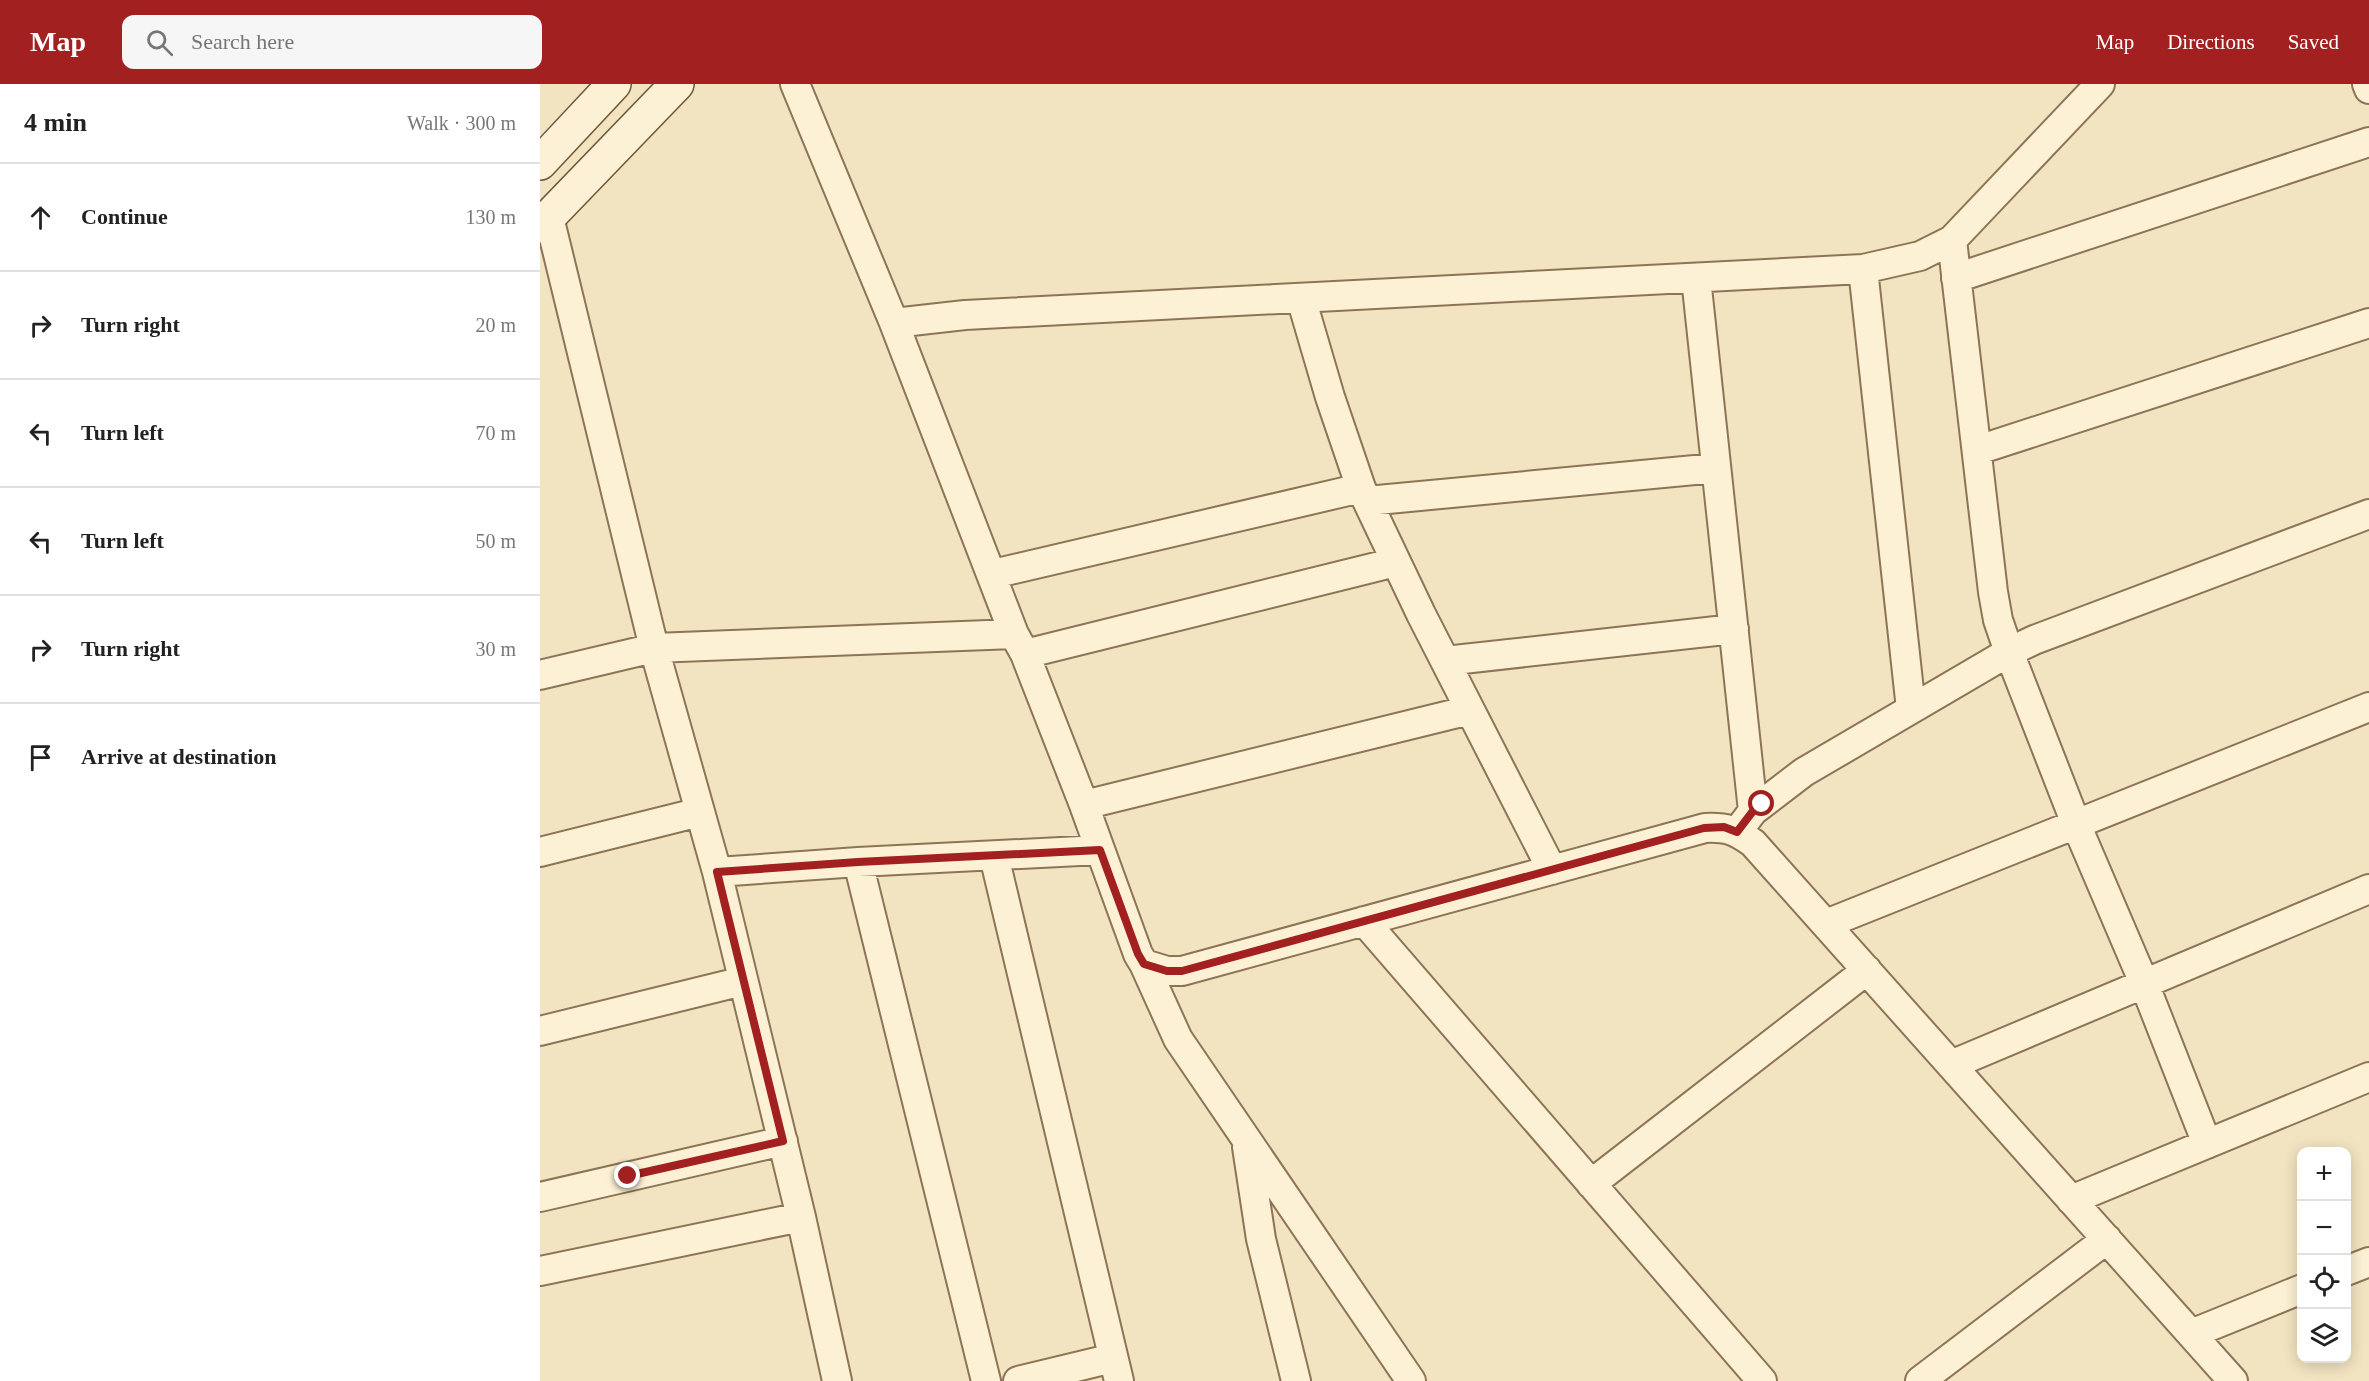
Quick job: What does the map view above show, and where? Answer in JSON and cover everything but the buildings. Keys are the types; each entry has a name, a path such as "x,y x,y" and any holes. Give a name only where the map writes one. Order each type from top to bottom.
{"street":[{"path":"540,163 614,84"},
{"path":"677,84 544,222 654,648 717,872 801,1217 837,1381"},
{"path":"795,84 894,323 993,574 1084,805 1138,954 1178,1039 1411,1381"},
{"path":"894,323 965,315 1863,269 1920,256 1952,240 2100,84"},
{"path":"2367,84 2369,89"},
{"path":"1956,278 2369,142"},
{"path":"1952,240 1998,620 2076,824 2144,983 2207,1143"},
{"path":"1863,269 1911,709"},
{"path":"1696,278 1734,629 1745,821 1754,843 2233,1381"},
{"path":"1301,298 1330,397 1364,494 1445,661 1552,870"},
{"path":"1978,450 2369,323"},
{"path":"993,574 1364,494 1716,468"},
{"path":"1144,964 1167,971 1182,971 1704,828 1724,827 1745,821 1804,772 2009,652 2034,640 2369,513"},
{"path":"540,675 654,648 1020,644 1396,562"},
{"path":"1445,661 1734,629"},
{"path":"1826,924 2369,707"},
{"path":"1084,805 1470,710"},
{"path":"540,852 700,812"},
{"path":"717,872 858,862 1100,850"},
{"path":"994,856 1116,1370 1018,1381"},
{"path":"858,862 986,1381"},
{"path":"1951,1065 2369,889"},
{"path":"1364,921 1762,1381"},
{"path":"1591,1184 1867,970"},
{"path":"540,1031 743,981"},
{"path":"2071,1200 2369,1077"},
{"path":"1246,1139 1262,1239 1296,1381"},
{"path":"540,1197 783,1141"},
{"path":"540,1271 801,1217"},
{"path":"1920,1381 2107,1239"},
{"path":"2351,1269 2369,1262"},
{"path":"2191,1334 2297,1291"}],"route":[{"path":"628,1176 783,1141 717,872 858,862 1100,850 1138,954 1144,964 1167,971 1182,971 1704,828 1724,827 1737,832 1753,811 1762,804"}]}
